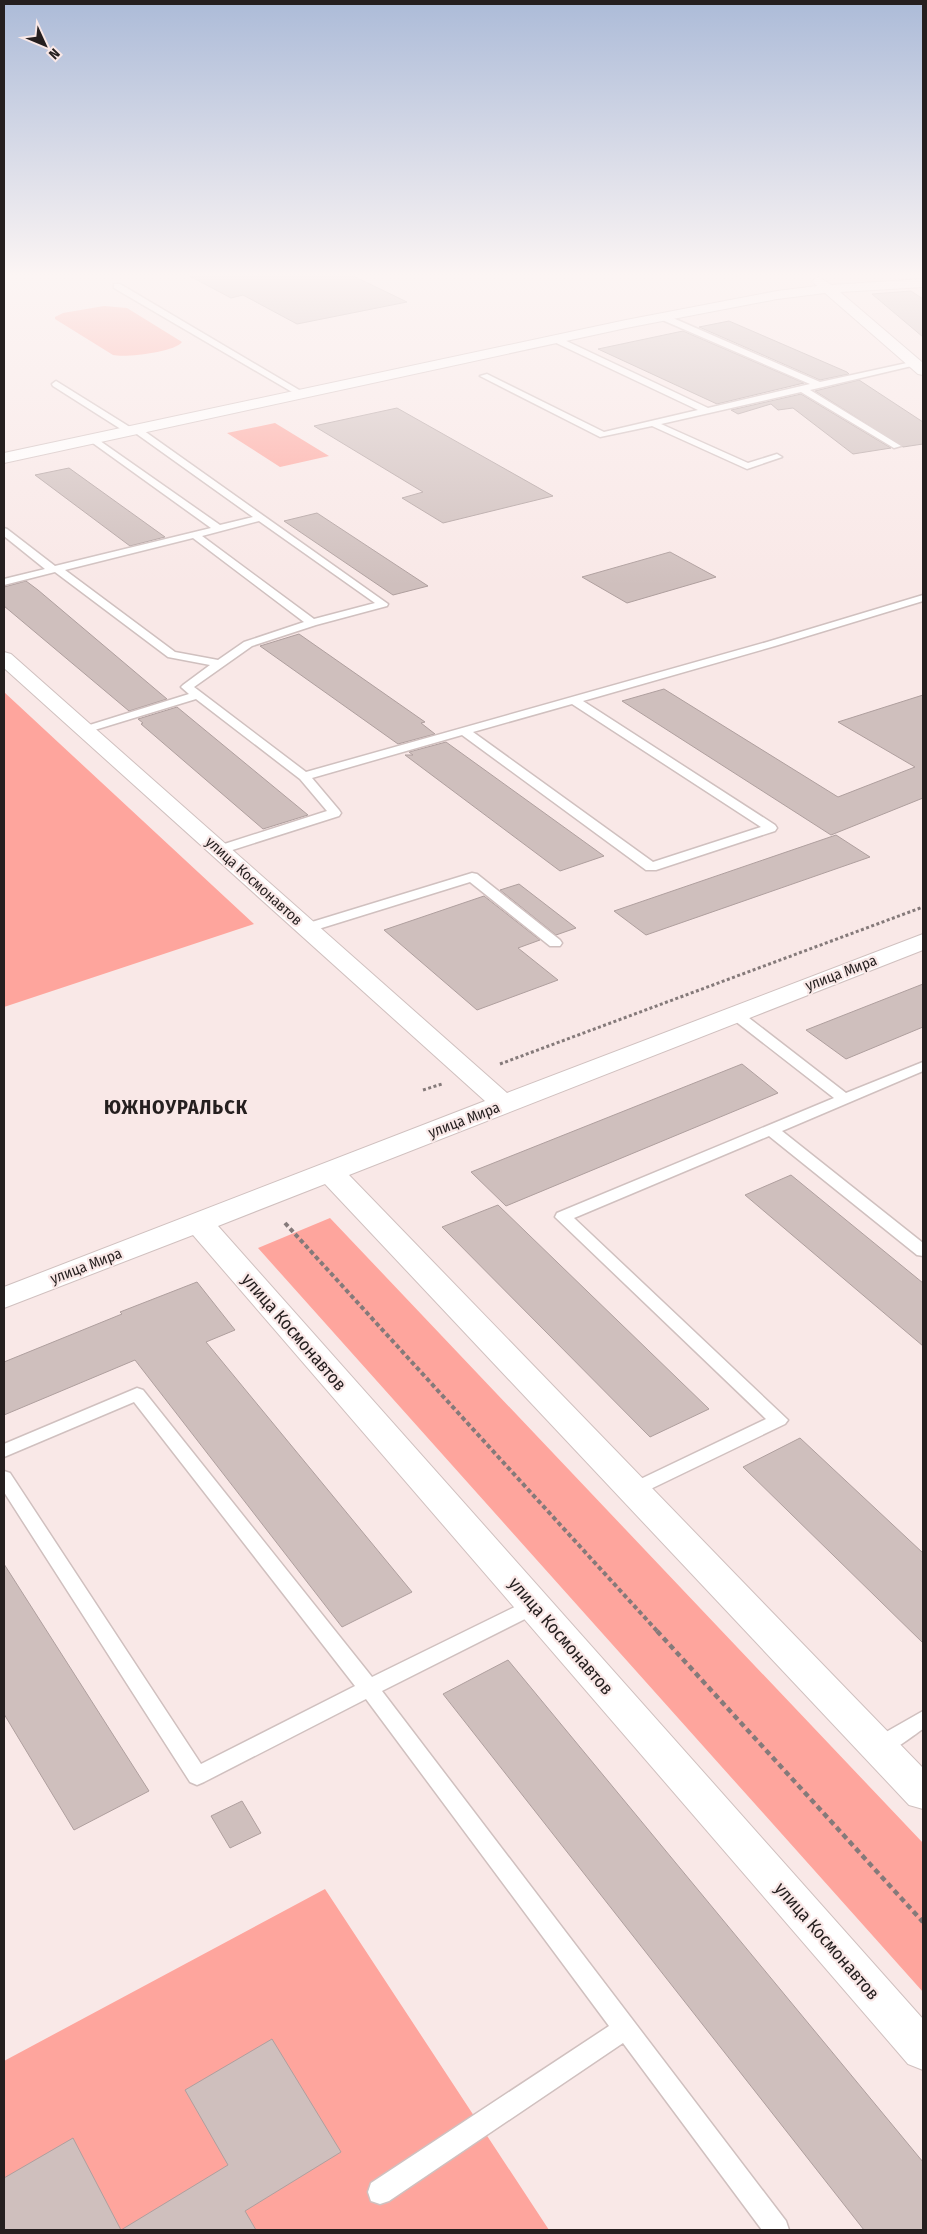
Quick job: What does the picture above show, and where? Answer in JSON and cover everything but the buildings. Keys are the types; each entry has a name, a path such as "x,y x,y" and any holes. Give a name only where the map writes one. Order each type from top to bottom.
{"street":[{"path":"4,458 380,377"},
{"name":"улица Космонавтов","path":"4,658 504,1104"},
{"name":"улица Мира","path":"6,1293 330,1172 923,941"},
{"path":"330,1172 923,1793"},
{"name":"улица Космонавтов","path":"198,1222 923,2050"}],"lane":[{"path":"273,377 302,394"},
{"path":"487,377 603,435 803,388 862,377"},
{"path":"635,377 707,411"},
{"path":"801,377 819,385"},
{"path":"56,384 134,430 383,604 312,623 248,644 187,687 304,776 335,813 219,850"},
{"path":"803,388 897,446"},
{"path":"654,424 747,466 777,457"},
{"path":"93,439 219,529"},
{"path":"4,582 262,518"},
{"path":"4,531 172,655 220,664"},
{"path":"195,535 312,623"},
{"path":"304,776 771,644 923,598"},
{"path":"84,730 198,695"},
{"path":"463,730 651,867 771,828 573,699"},
{"path":"307,928 472,876 555,943"},
{"path":"735,1014 844,1099"},
{"path":"634,1490 780,1420 563,1217 923,1066"},
{"path":"771,1130 923,1251"},
{"path":"4,1451 137,1394 369,1688 777,2230"},
{"path":"4,1478 197,1776 534,1606"},
{"path":"879,1746 923,1719"},
{"path":"380,2192 626,2028"}],"path":[{"path":"423,1090 471,1075 923,907"},
{"path":"285,1223 923,1922"}],"shaded area":[{"path":"275,423 329,456 280,467 227,433"},
{"path":"4,692 254,924 4,1007"},
{"path":"330,1218 923,1843 923,1992 258,1248"},
{"path":"325,1889 549,2230 4,2230 4,2061"}],"district":[{"name":"ЮЖНОУРАЛЬСК","path":"176,1107"}]}
